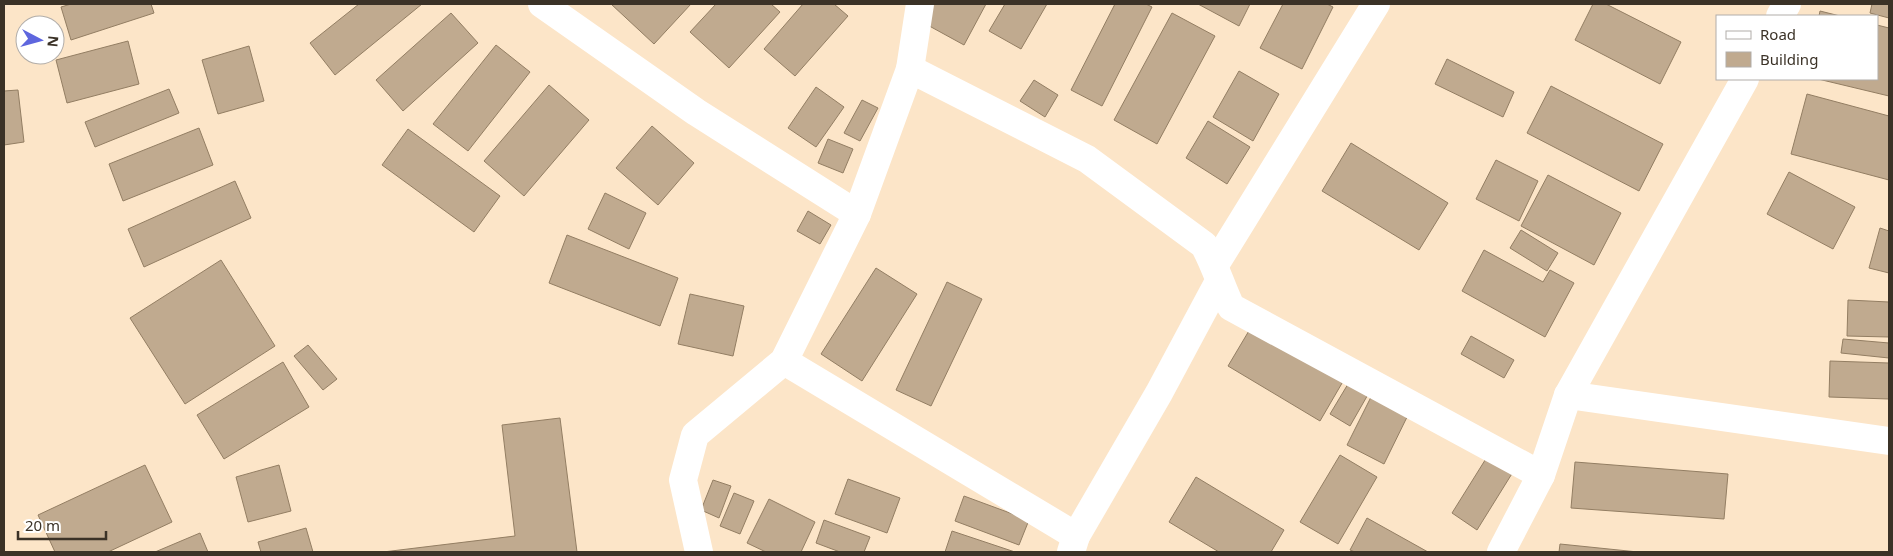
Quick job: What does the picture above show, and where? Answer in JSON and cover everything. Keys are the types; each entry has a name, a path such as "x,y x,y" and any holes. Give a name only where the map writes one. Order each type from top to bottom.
{"street":[{"path":"542,4 696,112 856,214"},
{"path":"695,550 683,480 695,435 784,361 856,214 910,69 920,4"},
{"path":"784,361 1074,544 1159,392 1217,273 1376,4"},
{"path":"1781,15 1787,4"},
{"path":"910,69 1087,159 1204,245 1231,307 1542,475"},
{"path":"1501,552 1542,475 1568,395 1744,80"},
{"path":"1568,395 1889,441"}],"building":[{"path":"71,4 151,4 154,13 71,40 65,15 61,7"},
{"path":"359,4 422,4 335,75 310,43"},
{"path":"611,4 691,4 654,44"},
{"path":"716,4 771,4 780,12 729,68 690,32"},
{"path":"803,4 834,4 848,16 795,76 764,49"},
{"path":"932,4 986,4 964,45 922,22"},
{"path":"1005,4 1047,4 1021,49 989,31"},
{"path":"1115,4 1146,4 1152,7 1102,106 1071,90"},
{"path":"1198,4 1250,4 1239,26"},
{"path":"1283,4 1327,4 1333,7 1302,69 1260,48"},
{"path":"1593,4 1606,4 1681,42 1660,84 1575,40"},
{"path":"1872,4 1889,4 1889,18 1870,13"},
{"path":"1820,11 1836,15 1819,15"},
{"path":"451,13 478,43 403,111 376,80"},
{"path":"1172,13 1215,36 1157,144 1114,120"},
{"path":"1878,25 1889,28 1889,96 1822,80 1878,80"},
{"path":"128,41 139,84 67,103 57,65 65,65 65,58"},
{"path":"496,45 530,72 468,151 433,124"},
{"path":"249,46 264,101 218,114 202,60"},
{"path":"1447,59 1514,92 1503,117 1435,84"},
{"path":"1239,71 1279,94 1253,141 1213,117"},
{"path":"1034,80 1058,95 1045,117 1020,101"},
{"path":"549,85 589,120 524,196 484,161"},
{"path":"1551,86 1663,144 1639,191 1527,133"},
{"path":"816,87 844,107 816,147 788,128"},
{"path":"169,89 179,113 95,147 85,122"},
{"path":"18,90 24,142 4,145 4,91"},
{"path":"1807,94 1889,116 1889,180 1791,154"},
{"path":"862,100 878,108 860,141 844,133"},
{"path":"1208,121 1250,147 1227,184 1186,158"},
{"path":"652,126 694,163 658,205 616,168"},
{"path":"199,128 213,165 123,201 109,164"},
{"path":"408,129 500,196 474,232 382,165"},
{"path":"828,139 853,149 843,173 818,163"},
{"path":"1351,143 1448,203 1419,250 1322,191"},
{"path":"1496,160 1538,181 1519,221 1476,199"},
{"path":"1789,172 1855,207 1833,249 1767,214"},
{"path":"1548,175 1621,213 1594,265 1521,226"},
{"path":"235,181 251,218 144,267 128,229"},
{"path":"605,193 646,213 629,249 588,229"},
{"path":"808,211 831,225 820,244 797,231"},
{"path":"1880,228 1889,231 1889,273 1869,268"},
{"path":"1521,230 1558,253 1547,271 1510,248"},
{"path":"567,235 678,278 660,326 549,283"},
{"path":"1484,250 1543,282 1550,270 1574,283 1545,337 1462,291"},
{"path":"221,260 275,346 185,404 130,318"},
{"path":"876,268 917,294 862,381 821,354"},
{"path":"947,282 982,299 931,406 896,390"},
{"path":"690,294 744,306 733,356 678,344"},
{"path":"1848,300 1889,302 1889,337 1847,336"},
{"path":"1253,324 1345,378 1320,421 1228,366"},
{"path":"1471,336 1514,360 1504,378 1461,354"},
{"path":"1843,339 1889,343 1889,358 1841,353"},
{"path":"308,345 337,379 323,390 294,356"},
{"path":"1830,361 1889,363 1889,399 1829,397"},
{"path":"283,362 309,407 224,459 197,415"},
{"path":"1351,379 1370,391 1350,426 1330,414"},
{"path":"1373,393 1410,411 1384,464 1347,445"},
{"path":"560,418 577,552 383,552 515,536 502,425"},
{"path":"1340,455 1377,477 1338,544 1300,522"},
{"path":"1487,457 1513,472 1477,530 1452,513"},
{"path":"1575,462 1728,474 1724,519 1571,508"},
{"path":"145,465 172,522 108,552 55,552 38,515"},
{"path":"279,465 291,511 248,522 236,477"},
{"path":"1196,477 1284,530 1271,552 1219,552 1169,522"},
{"path":"848,479 900,498 887,533 835,514"},
{"path":"713,480 731,486 719,518 701,510"},
{"path":"734,493 754,501 740,534 720,526"},
{"path":"964,496 1029,520 1019,545 955,521"},
{"path":"769,499 815,522 801,552 766,552 747,543"},
{"path":"1367,518 1428,552 1355,552 1350,550"},
{"path":"824,520 870,537 864,552 840,552 816,543"},
{"path":"306,528 313,552 261,552 258,542"},
{"path":"952,531 1015,552 945,552"},
{"path":"200,533 208,552 155,552"},
{"path":"1560,544 1638,552 1559,552"}]}
